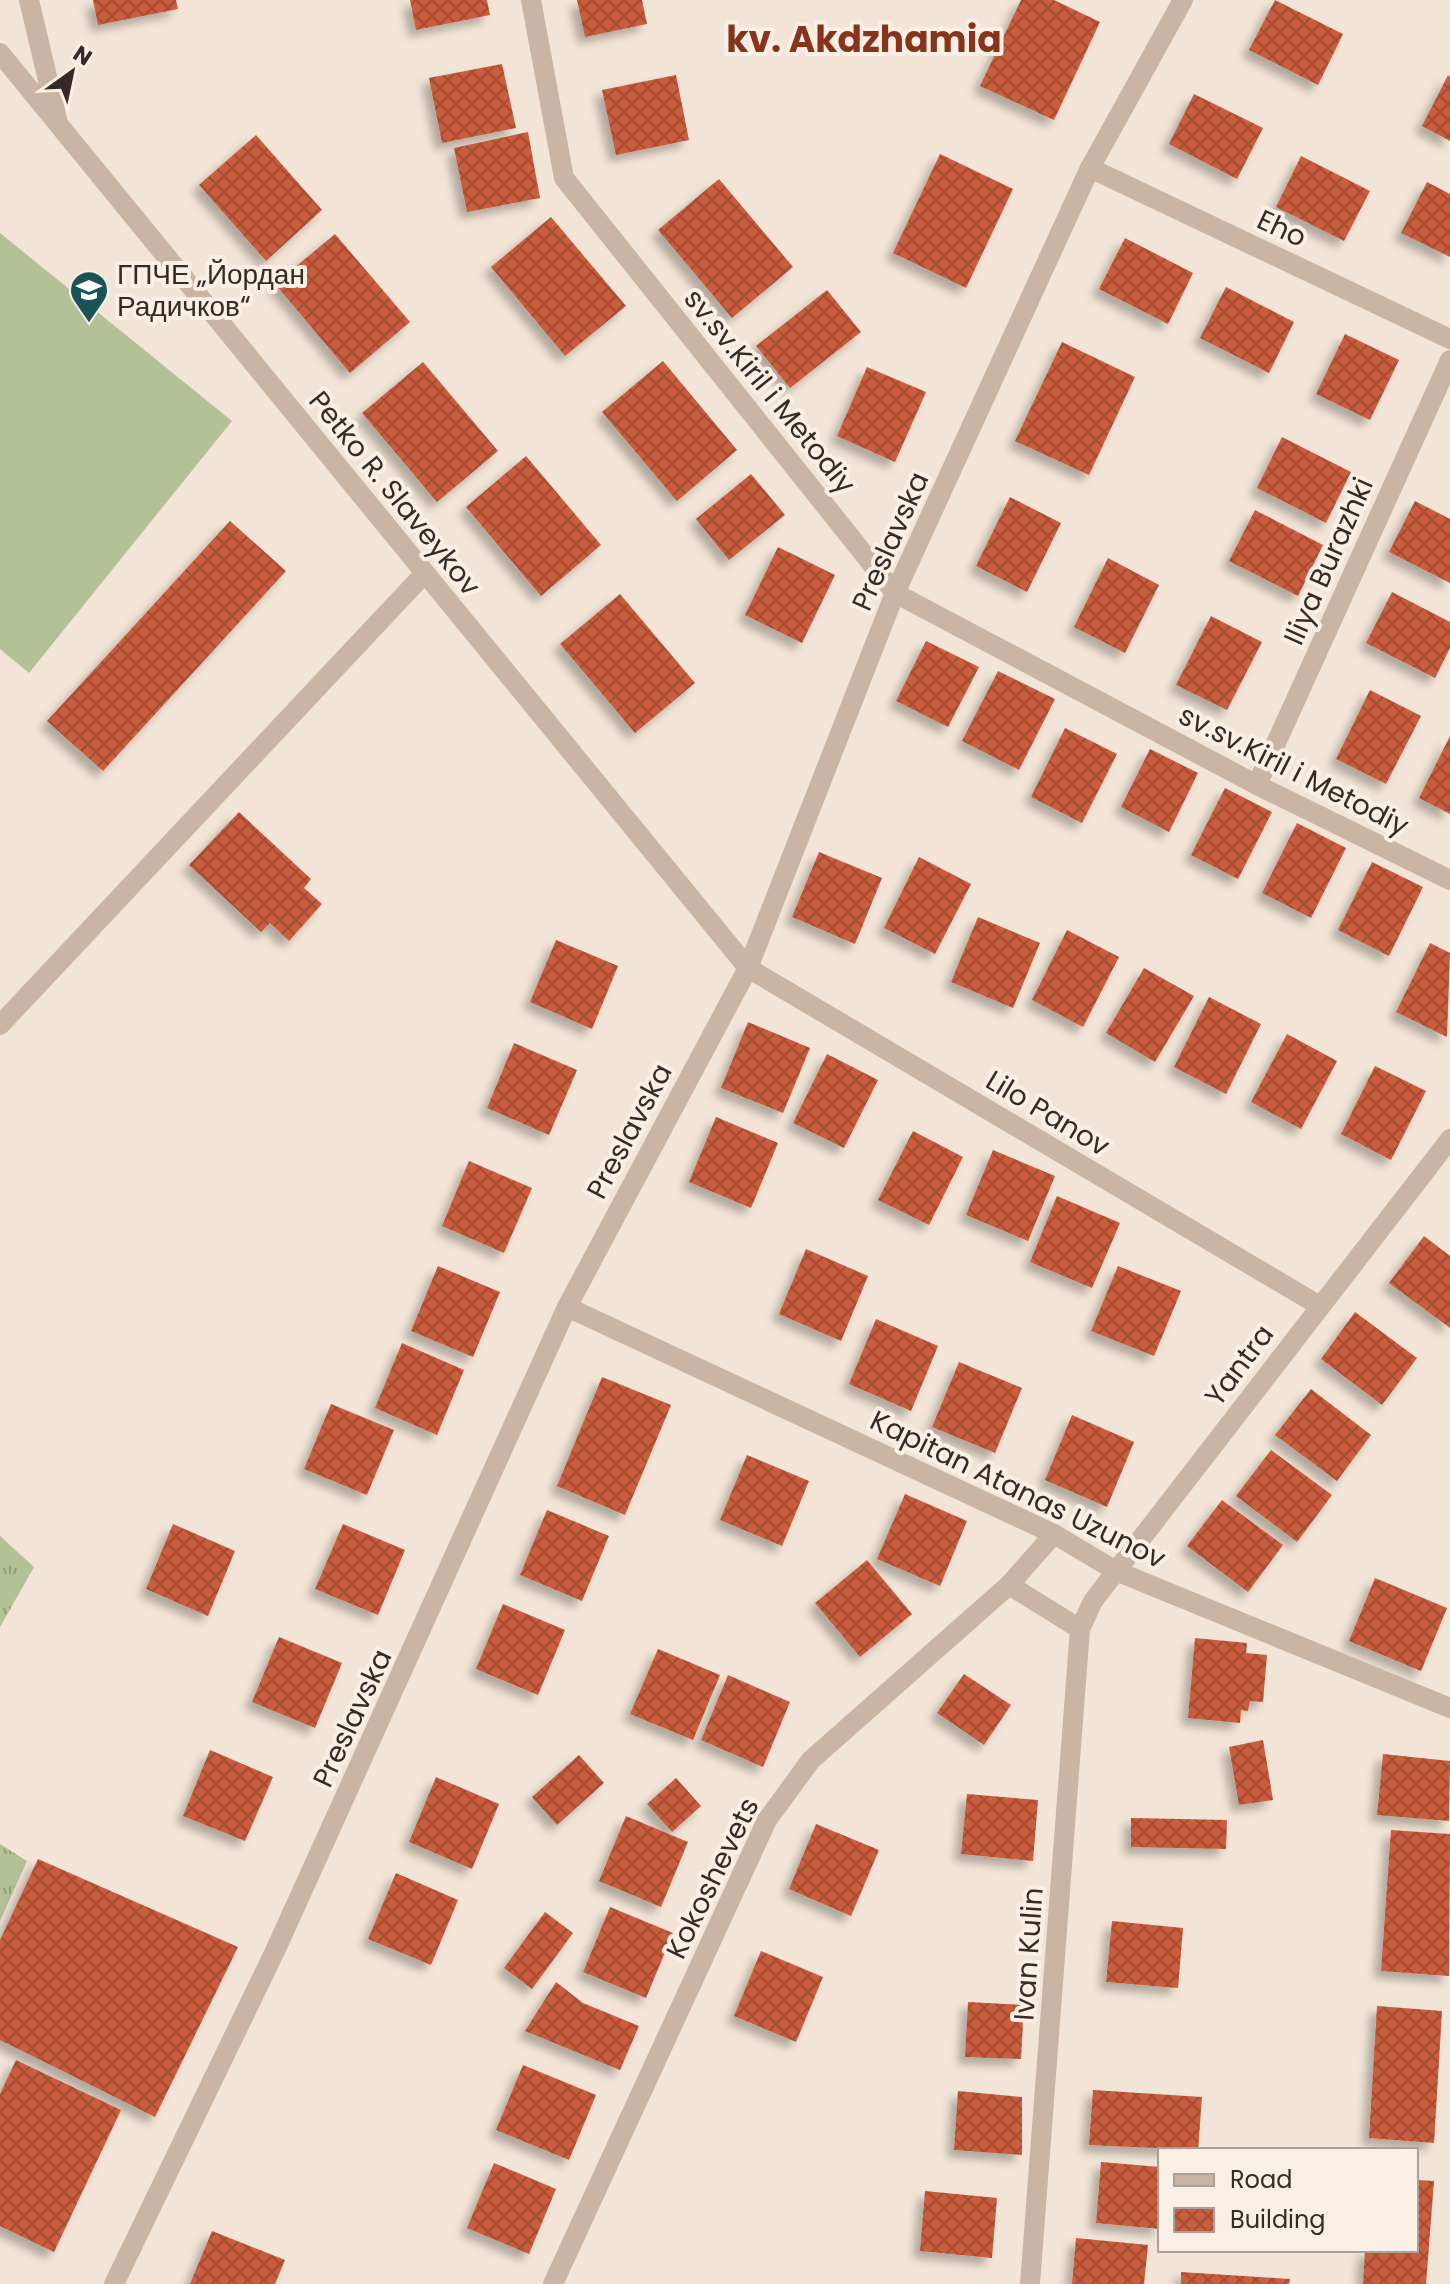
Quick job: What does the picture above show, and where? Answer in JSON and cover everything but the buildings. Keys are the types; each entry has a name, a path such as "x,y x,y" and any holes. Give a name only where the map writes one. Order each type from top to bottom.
{"street":[{"path":"29,0 59,127"},
{"name":"sv.sv.Kiril i Metodiy","path":"531,0 564,178 895,593 1257,785 1450,880"},
{"name":"Preslavska","path":"114,2284 275,1951 567,1307 748,968 895,593 1090,168 1183,0"},
{"name":"Petko R. Slaveykov","path":"0,53 748,968"},
{"name":"Eho","path":"1090,168 1450,339"},
{"name":"Iliya Burazhki","path":"1257,785 1450,360"},
{"path":"0,1025 425,573"},
{"name":"Lilo Panov","path":"748,968 1320,1306"},
{"name":"Yantra","path":"1080,1629 1093,1601 1450,1139"},
{"name":"Kapitan Atanas Uzunov","path":"567,1307 1054,1534 1116,1571 1450,1708"},
{"name":"Kokoshevets","path":"553,2284 767,1820 811,1760 1009,1585 1054,1534"},
{"path":"1009,1585 1080,1629"},
{"name":"Ivan Kulin","path":"1030,2284 1080,1629"}],"green space":[{"path":"0,233 232,421 29,673 0,649"},
{"path":"0,1536 34,1567 0,1627"},
{"path":"0,1844 27,1861 0,1921"}],"place":[{"name":"ГПЧЕ „Йордан Радичков“","path":"89,324"}],"district":[{"name":"kv. Akdzhamia","path":"864,39"}]}
